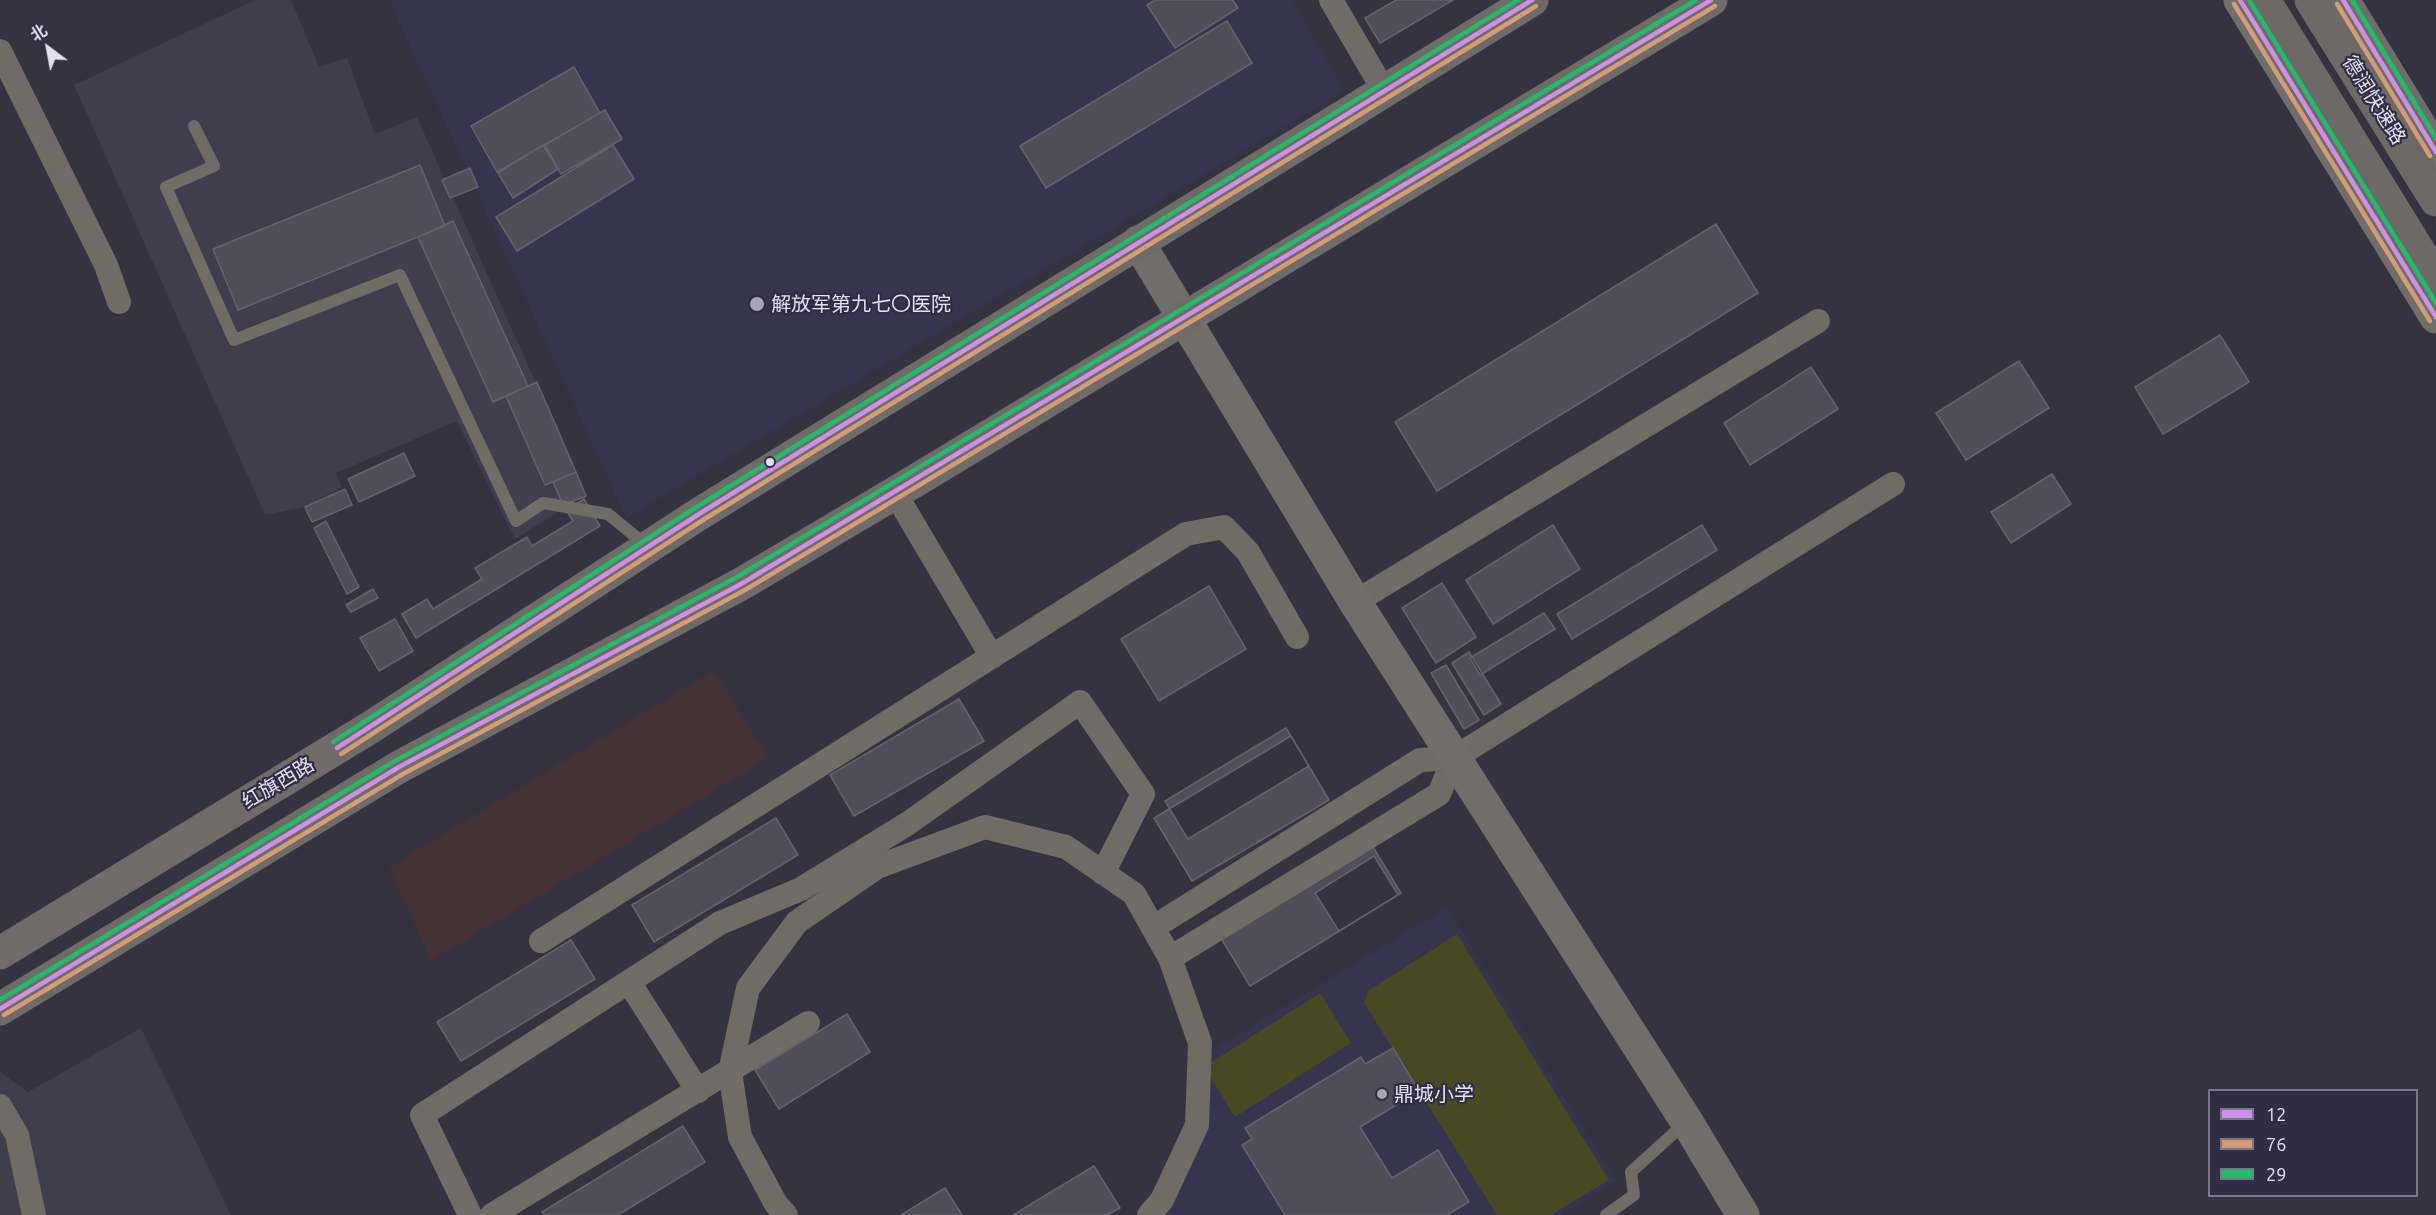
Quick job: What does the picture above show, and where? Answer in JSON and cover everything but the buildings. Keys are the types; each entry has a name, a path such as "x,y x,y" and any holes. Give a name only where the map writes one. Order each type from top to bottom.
{"highway":[{"name":"德润快速路","path":"2264,0 2436,279"},
{"name":"德润快速路","path":"2311,0 2436,200"}],"main road":[{"name":"红旗西路","path":"0,953 371,727 648,547 1532,0"},
{"path":"0,1009 399,767 741,584 1711,0"}],"street":[{"path":"1331,0 1376,77"},
{"path":"2240,0 2436,317"},
{"path":"2343,0 2436,152"},
{"path":"0,51 106,265 119,302"},
{"path":"1138,242 1186,318 1355,602 1687,1122 1743,1215"},
{"path":"1355,602 1818,321"},
{"path":"1154,927 1420,760 1454,758 1893,484"},
{"path":"895,493 992,657"},
{"path":"541,941 1186,534 1224,527 1248,552 1297,637"},
{"path":"786,1215 776,1204 740,1137 730,1072 748,988 798,922 907,824 1080,702 1143,794 1103,873"},
{"path":"1170,958 1439,794 1454,758"},
{"path":"470,1215 422,1115 720,923 871,858 985,827 1066,847 1134,894 1170,958 1200,1043 1197,1125 1162,1200 1149,1215"},
{"path":"629,982 698,1091"},
{"path":"492,1215 808,1023"},
{"path":"0,1106 17,1136 34,1215"}],"lane":[{"path":"194,126 214,166 166,187 234,340 400,275 516,521 543,503 608,514 648,547"},
{"path":"1606,1215 1634,1196 1631,1172 1687,1122"}],"shaded area":[{"path":"255,0 291,0 319,67 347,58 375,134 417,117 586,495 515,539 457,421 336,473 342,487 305,507 265,515 74,85"},
{"name":"解放军第九七〇医院","path":"389,0 1292,0 1345,91 626,518"},
{"path":"714,670 769,758 431,961 389,867"},
{"name":"鼎城小学","path":"1447,907 1616,1181 1561,1215 1164,1215 1183,1187 1201,1132 1201,1057"},
{"path":"141,1028 231,1215 0,1215 0,1072 28,1092"}],"green space":[{"path":"1457,934 1609,1180 1551,1215 1497,1215 1364,1003 1368,991"},
{"path":"1320,993 1351,1043 1235,1117 1204,1067"}],"transit line":[{"name":"29","path":"333,742 695,508 1518,0"},
{"name":"12","path":"337,748 699,514 1532,0"},
{"name":"29","path":"0,1000 395,761 737,577 1696,0"},
{"name":"12","path":"0,1009 399,767 741,584 1711,0"},
{"name":"12","path":"2240,0 2436,317"},
{"name":"29","path":"2249,0 2436,303"},
{"name":"12","path":"2343,0 2436,152"},
{"name":"29","path":"2352,0 2436,138"},
{"name":"76","path":"2234,4 2430,321"},
{"name":"76","path":"2337,4 2430,156"},
{"name":"76","path":"341,754 703,520 1536,6"},
{"name":"76","path":"4,1015 403,774 745,590 1715,6"}],"place":[{"name":"解放军第九七〇医院","path":"757,304"},
{"name":"鼎城小学","path":"1382,1094"}]}
